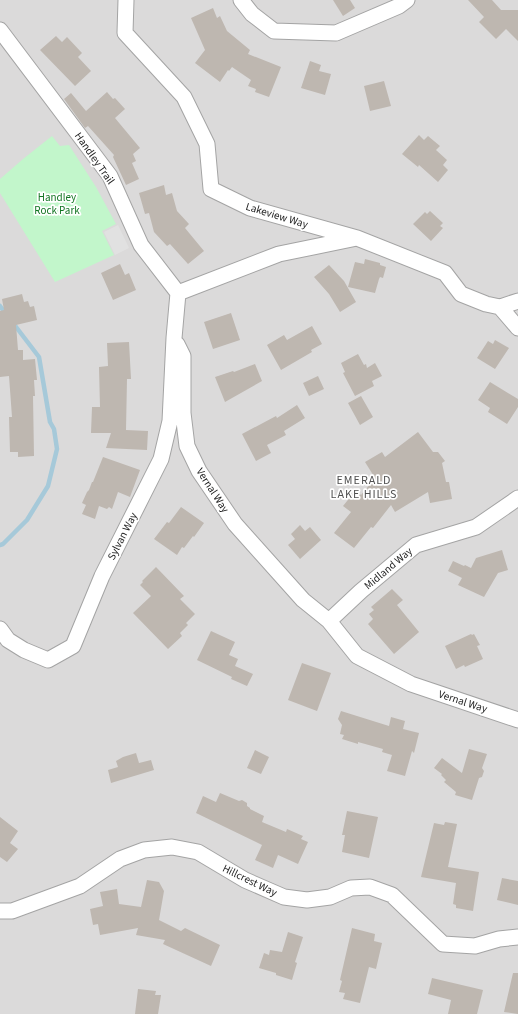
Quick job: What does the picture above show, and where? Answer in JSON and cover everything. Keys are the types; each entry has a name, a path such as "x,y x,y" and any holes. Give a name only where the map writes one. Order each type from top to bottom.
{"street":[{"name":"Lakeview Way","path":"126,0 126,33 184,97 207,144 211,189 250,208 357,238 445,273 461,294 486,304 500,307"},
{"path":"241,0 252,14 274,31 336,33 399,6 407,0"},
{"name":"Handley Trail","path":"0,30 110,176 141,245 178,293"},
{"path":"174,338 178,293 279,254 357,238"},
{"path":"518,301 500,307 518,328"},
{"name":"Vernal Way","path":"174,338 183,356 183,413 187,446 199,471 235,524 303,600 329,621 357,656 364,660 410,684 518,720"},
{"name":"Sylvan Way","path":"0,629 8,640 24,650 48,660 73,646 102,576 161,459 170,421 174,338"},
{"name":"Midland Way","path":"329,621 361,591 416,545 476,527 518,498"},
{"name":"Hillcrest Way","path":"0,911 12,911 80,886 120,859 144,850 172,847 198,852 245,880 284,897 307,900 330,897 351,888 370,887 392,895 443,944 475,946 499,939 518,937"}],"shaded area":[{"path":"0,0 518,0 518,1014 0,1014"},
{"path":"118,225 129,248 115,255 104,232"}],"green space":[{"name":"Handley Rock Park","path":"52,136 60,146 69,145 96,187 116,224 102,231 114,255 55,282 0,193 0,179"}],"building":[{"path":"333,0 350,0 355,8 343,16"},
{"path":"468,0 492,0 501,10 518,10 518,41 506,29 496,39 479,22 484,17"},
{"path":"213,8 217,18 220,16 227,31 250,50 248,54 281,67 269,97 255,92 256,89 248,86 251,80 232,67 229,71 228,70 220,82 195,63 205,50 191,18"},
{"path":"56,36 62,42 67,37 82,53 78,57 91,71 75,86 40,50"},
{"path":"310,61 321,65 319,71 331,74 325,95 301,88"},
{"path":"384,81 391,106 370,111 364,86"},
{"path":"107,92 125,109 115,118 140,148 133,154 136,161 132,163 139,179 126,185 113,157 114,155 88,126 85,128 64,99 71,93 86,111"},
{"path":"419,135 424,140 428,136 440,146 436,150 447,160 443,165 448,170 438,182 419,165 418,167 402,154"},
{"path":"164,185 166,195 172,193 177,211 189,224 185,228 204,251 188,264 170,244 167,246 154,232 149,213 145,214 139,193"},
{"path":"430,211 443,223 440,226 443,228 431,241 413,224 425,212 427,214"},
{"path":"365,259 380,263 380,265 386,267 383,278 380,277 379,279 375,293 348,287 355,262 364,264"},
{"path":"120,264 125,275 129,273 136,290 113,300 101,273"},
{"path":"329,265 344,281 356,302 340,312 329,294 314,277"},
{"path":"22,294 24,302 28,301 30,307 34,306 37,320 16,325 18,350 23,350 23,360 35,359 37,380 34,380 35,396 33,396 34,456 18,457 18,452 10,452 9,417 12,417 9,376 0,377 0,311 4,310 2,299"},
{"path":"231,313 240,340 213,349 204,322"},
{"path":"312,326 322,344 311,350 312,352 281,370 267,345 284,335 287,340"},
{"path":"495,340 509,348 495,369 477,358 488,341 493,344"},
{"path":"129,342 131,379 127,379 126,430 148,431 147,450 106,448 111,433 91,433 92,407 100,407 99,367 108,366 107,343"},
{"path":"358,354 364,365 366,364 367,368 375,363 382,376 372,381 374,386 355,396 343,373 345,372 341,363"},
{"path":"255,364 262,381 225,402 215,377"},
{"path":"318,376 324,389 309,396 303,383"},
{"path":"490,382 518,399 518,407 507,424 488,412 490,408 478,400"},
{"path":"361,396 373,417 360,425 348,403"},
{"path":"297,405 305,418 284,431 286,435 267,445 271,453 256,461 242,434 276,416 277,418"},
{"path":"418,432 433,452 438,452 445,461 442,463 446,482 449,482 452,499 430,503 428,492 395,512 391,505 373,528 371,527 354,548 334,533 351,512 343,506 356,490 361,495 375,478 365,462 382,452 385,457"},
{"path":"103,457 140,470 130,497 118,492 112,509 109,507 107,509 99,506 95,519 82,514 86,505 82,503 93,482"},
{"path":"181,507 204,523 194,537 193,536 184,548 182,547 177,555 154,539"},
{"path":"300,525 305,531 310,527 321,540 300,559 288,545 295,539 291,534"},
{"path":"502,550 508,570 498,573 484,597 458,585 462,578 448,571 453,561 471,568 476,558"},
{"path":"156,567 184,596 180,599 195,614 186,623 188,625 180,633 182,636 168,649 133,613 151,596 140,585"},
{"path":"392,589 403,600 397,605 419,632 394,654 368,624 373,619 369,614 374,610 371,607"},
{"path":"211,631 235,642 229,655 238,659 235,666 253,674 247,686 197,660"},
{"path":"474,634 480,645 477,646 483,659 465,667 464,665 456,669 445,646"},
{"path":"302,663 331,673 317,711 288,700"},
{"path":"341,711 389,726 391,717 405,721 403,729 419,733 414,753 412,751 405,776 387,771 392,755 382,752 383,749 342,739 344,735 340,734 342,725 338,719"},
{"path":"469,749 487,754 482,768 484,771 482,777 479,778 472,800 455,795 456,792 444,782 446,780 441,775 442,774 434,768 442,758 462,773"},
{"path":"255,750 269,757 261,774 247,768"},
{"path":"136,753 139,763 151,760 154,770 111,783 108,770 118,767 116,761"},
{"path":"220,793 247,803 247,806 250,809 264,816 262,822 286,832 287,829 303,836 301,839 308,842 298,864 278,855 273,868 255,860 262,845 196,813 203,796 216,802"},
{"path":"347,811 378,817 369,858 342,852 345,835 342,835"},
{"path":"0,817 18,831 10,843 18,849 7,862 0,857"},
{"path":"445,822 457,824 448,867 479,872 473,911 456,908 456,905 453,904 456,883 421,877 434,823 444,825"},
{"path":"502,878 518,881 518,905 497,900"},
{"path":"147,880 159,882 164,891 159,920 181,931 185,928 220,945 211,966 163,944 165,940 136,935 138,928 100,935 98,924 93,925 90,909 103,906 100,892 117,889 119,904 141,907"},
{"path":"352,928 375,934 374,941 382,943 376,969 369,967 360,1003 343,999 345,993 339,992 342,981 340,980"},
{"path":"288,932 303,937 295,962 297,963 292,980 259,968 264,953 269,955 270,950 282,952"},
{"path":"513,973 518,973 518,1014 504,1012"},
{"path":"432,978 483,990 477,1014 448,1014 451,1000 428,994"},
{"path":"138,989 156,991 155,995 161,995 158,1014 135,1014"}],"waterway":[{"path":"0,306 6,314"},
{"path":"0,545 3,544 27,520 48,486 57,449 54,429 50,422 39,357 13,323"}],"district":[{"name":"EMERALD LAKE HILLS","path":"364,487"}]}
